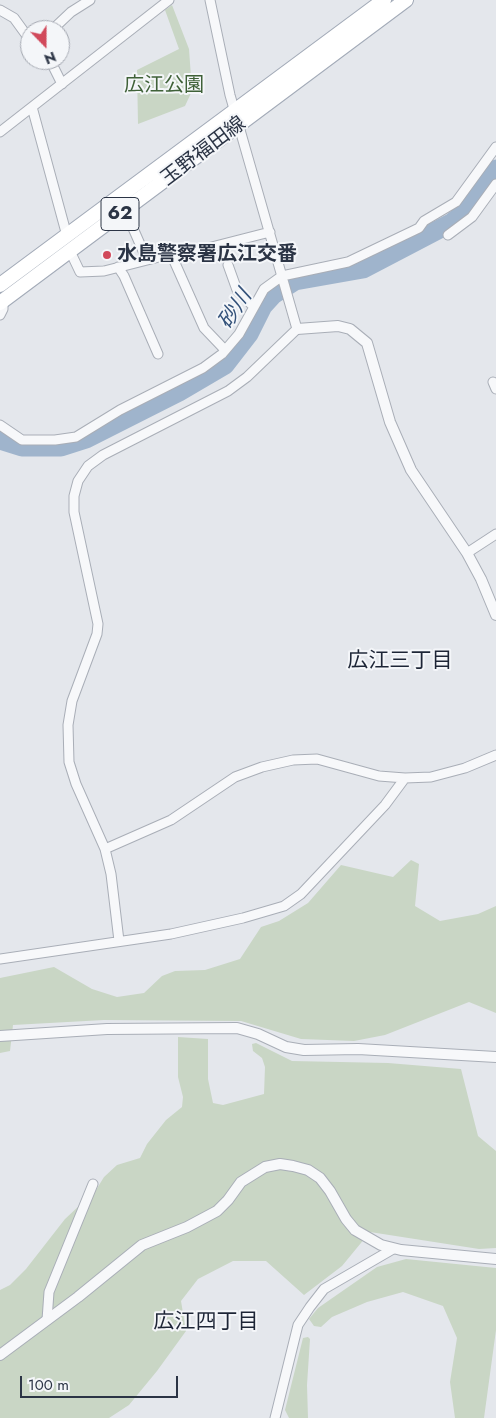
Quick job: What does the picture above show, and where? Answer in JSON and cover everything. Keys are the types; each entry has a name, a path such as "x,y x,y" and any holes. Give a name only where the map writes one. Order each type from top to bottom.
{"main road":[{"name":"玉野福田線","path":"0,286 384,0"},
{"name":"玉野福田線","path":"1,301 406,0"}],"street":[{"path":"63,20 90,0"},
{"path":"0,132 169,0"},
{"path":"210,0 234,111 240,125 297,329"},
{"path":"0,10 14,18 20,26"},
{"path":"55,70 62,84"},
{"path":"32,107 67,236"},
{"path":"0,425 22,440 55,440 76,437 120,410 203,368 225,350 239,334 264,289 282,276 348,262 419,228 424,221 456,202 496,147"},
{"path":"448,235 472,217 496,184"},
{"path":"125,210 147,260"},
{"path":"70,251 80,272 104,271 171,254 192,252 270,232"},
{"path":"171,254 204,328 225,350"},
{"path":"228,266 237,290 253,306"},
{"path":"118,267 124,276 158,354"},
{"path":"0,314 3,309 1,301"},
{"path":"119,941 111,874 105,849 76,784 69,762 68,725 72,701 97,634 98,624 74,512 74,496 78,481 88,466 103,455 234,386 247,377 297,329 338,326 350,329 367,343 390,422 411,470 467,553 481,579 496,615"},
{"path":"467,553 496,534"},
{"path":"105,849 171,820 235,777 293,760 316,759 379,776 405,778 431,777 464,768 496,755"},
{"path":"0,959 171,934 243,918 284,906 300,894 385,804 405,778"},
{"path":"0,1036 106,1029 237,1028 258,1034 286,1047 304,1050 358,1049 496,1057"},
{"path":"0,1354 47,1320 142,1245 187,1227 217,1211 241,1182 266,1167 280,1164 308,1170 320,1178 330,1190 339,1210 355,1230 382,1245 393,1249 496,1259"},
{"path":"47,1320 48,1292 93,1184"},
{"path":"275,1418 298,1325 310,1307 324,1289 393,1249"}],"green space":[{"name":"広江公園","path":"172,5 189,49 192,91 185,106 138,124 137,70 179,49 165,10"},
{"path":"411,860 419,864 415,906 440,921 478,914 496,906 496,1013 469,1002 385,1035 354,1041 301,1039 241,1021 104,1020 13,1025 10,1051 0,1053 0,978 54,967 92,989 117,997 144,993 162,976 175,971 205,970 240,959 261,927 279,921 308,903 341,865 393,877"},
{"path":"178,1037 208,1039 208,1079 213,1103 223,1105 264,1094 265,1067 262,1058 253,1051 252,1044 256,1043 292,1061 388,1063 461,1069 478,1136 496,1151 496,1248 479,1249 370,1232 342,1266 304,1295 266,1261 233,1261 198,1279 181,1301 186,1331 129,1405 109,1418 0,1418 0,1290 10,1285 26,1269 65,1219 96,1190 104,1177 117,1165 140,1158 147,1144 166,1120 182,1107 183,1097 178,1077"},
{"path":"406,1259 496,1268 496,1330 484,1418 455,1418 450,1382 457,1338 443,1306 403,1292 367,1302 332,1317 321,1327 314,1326 309,1319 318,1308 377,1267"},
{"path":"308,1337 310,1339 307,1385 308,1418 289,1418 285,1410 303,1338"}],"waterway":[{"name":"砂川","path":"0,440 22,447 61,447 86,439 179,392 225,365 249,334 263,306 273,295 295,281 363,269 451,223 467,210 496,169"}],"place":[{"name":"水島警察署広江交番","path":"107,255"}],"district":[{"name":"広江三丁目","path":"400,662"},
{"name":"広江四丁目","path":"206,1323"}]}
